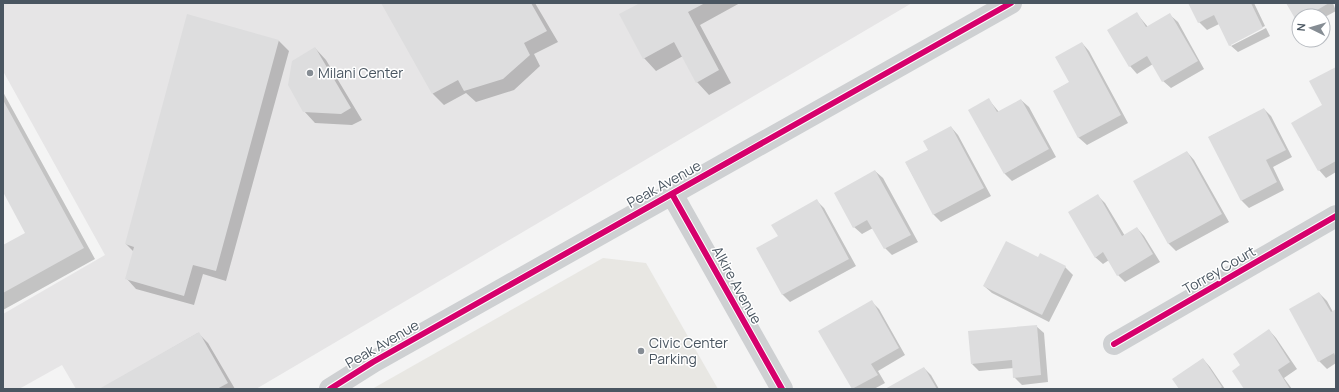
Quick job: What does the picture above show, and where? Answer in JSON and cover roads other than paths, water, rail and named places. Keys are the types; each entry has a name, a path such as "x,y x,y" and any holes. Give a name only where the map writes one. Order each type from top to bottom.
{"street":[{"name":"Peak Avenue","path":"330,389 374,362 1011,3"},
{"name":"Alkire Avenue","path":"672,194 782,389"},
{"name":"Torrey Court","path":"1114,344 1336,216"}],"place":[{"name":"Milani Center","path":"310,73"},
{"name":"Civic Center Parking","path":"641,351"}]}
